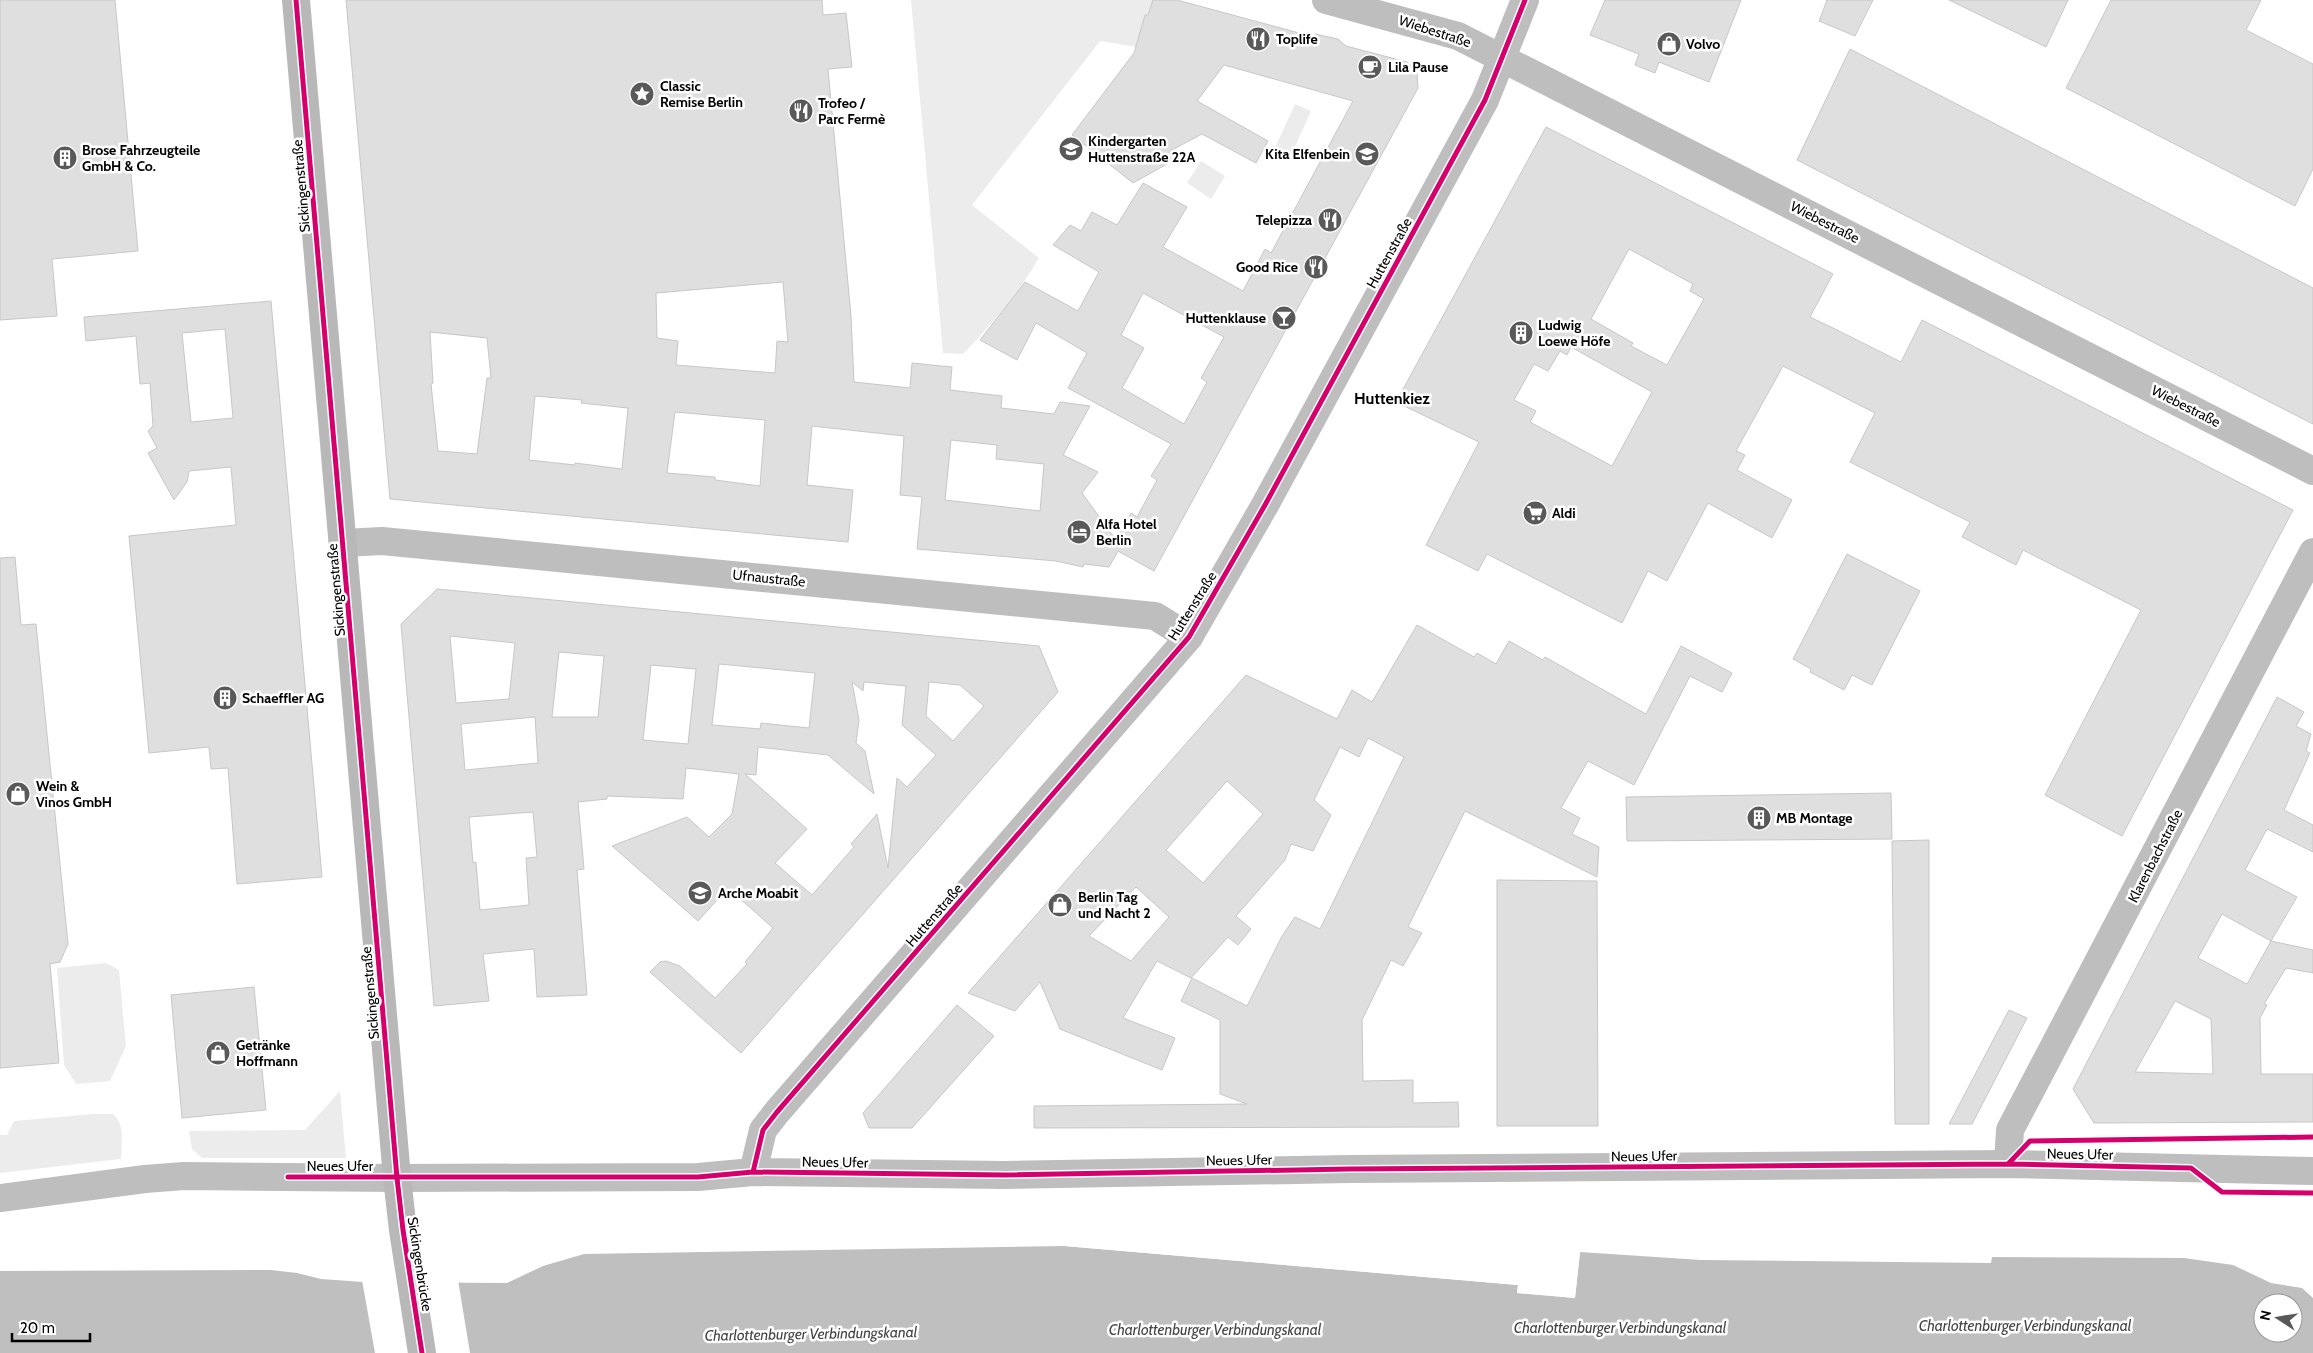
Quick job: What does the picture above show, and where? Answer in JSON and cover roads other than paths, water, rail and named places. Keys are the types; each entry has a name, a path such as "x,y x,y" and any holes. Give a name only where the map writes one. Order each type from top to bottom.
{"main road":[{"name":"Sickingenstraße","path":"296,0 397,1178"},
{"name":"Sickingenbrücke","path":"397,1178 422,1353"}],"street":[{"name":"Wiebestraße","path":"1326,0 1458,36 2313,471"},
{"name":"Huttenstraße","path":"753,1172 763,1130 777,1112 1189,637 1265,505 1485,100 1525,0"},
{"name":"Ufnaustraße","path":"343,543 382,540 1155,616 1189,637"},
{"name":"Klarenbachstraße","path":"2008,1164 2010,1130 2313,552"},
{"name":"Neues Ufer","path":"0,1198 145,1179 184,1176 397,1178 698,1177 753,1172 1005,1175 1348,1169 2008,1164 2313,1171"}],"water":[{"name":"Charlottenburger Verbindungskanal","path":"1064,1246 1518,1285 1517,1293 1575,1298 1580,1252 1701,1260 1991,1263 1992,1257 2184,1258 2233,1265 2271,1283 2302,1288 2313,1298 2313,1353 0,1353 0,1271 271,1270 297,1273 321,1279 363,1282 507,1283 543,1266 584,1254"}],"place":[{"name":"Toplife","path":"1258,39"},
{"name":"Volvo","path":"1669,44"},
{"name":"Lila Pause","path":"1370,67"},
{"name":"Classic Remise Berlin","path":"642,94"},
{"name":"Trofeo / Parc Fermè","path":"801,111"},
{"name":"Kindergarten Huttenstraße 22A","path":"1071,149"},
{"name":"Kita Elfenbein","path":"1367,154"},
{"name":"Brose Fahrzeugteile GmbH & Co.","path":"65,158"},
{"name":"Telepizza","path":"1330,220"},
{"name":"Good Rice","path":"1316,267"},
{"name":"Huttenklause","path":"1284,318"},
{"name":"Ludwig Loewe Höfe","path":"1521,333"},
{"name":"Aldi","path":"1535,513"},
{"name":"Alfa Hotel Berlin","path":"1079,532"},
{"name":"Schaeffler AG","path":"225,698"},
{"name":"Wein & Vinos GmbH","path":"18,794"},
{"name":"MB Montage","path":"1759,818"},
{"name":"Arche Moabit","path":"700,893"},
{"name":"Berlin Tag und Nacht 2","path":"1060,905"},
{"name":"Getränke Hoffmann","path":"218,1053"}],"district":[{"name":"Huttenkiez","path":"1392,398"}]}
